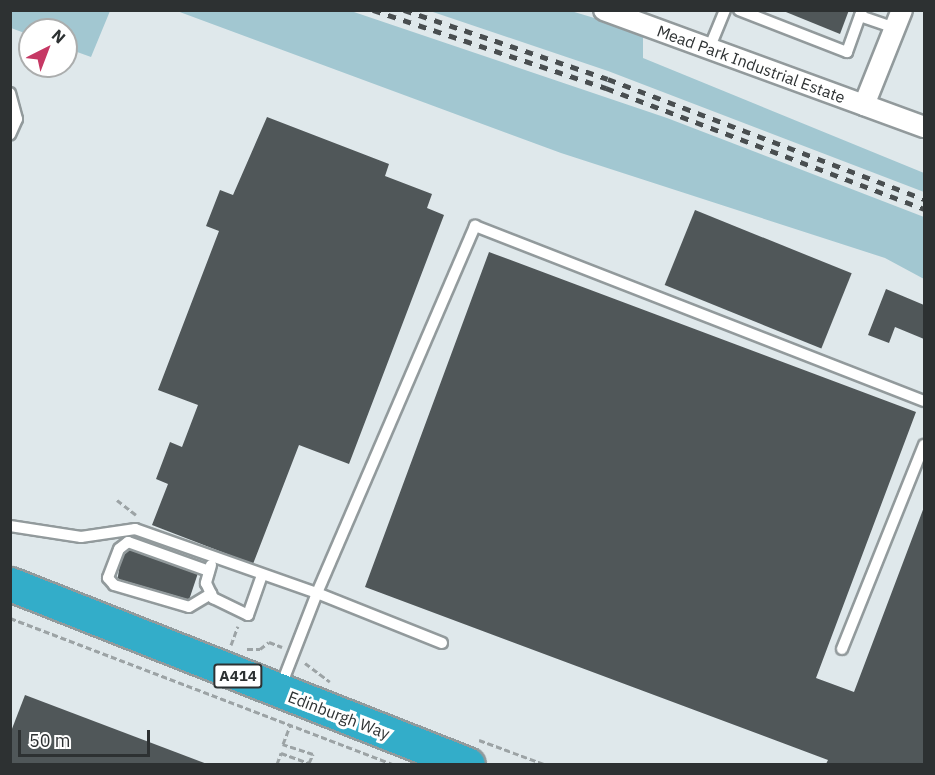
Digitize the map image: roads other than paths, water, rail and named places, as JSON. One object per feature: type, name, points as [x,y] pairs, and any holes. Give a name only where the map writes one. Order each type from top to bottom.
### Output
[{"type":"highway","name":"Edinburgh Way","points":[[10,584],[468,765]]},
{"type":"street","name":"Mead Park Industrial Estate","points":[[603,10],[924,127]]},
{"type":"street","name":"Mead Park Industrial Estate","points":[[864,105],[899,19]]},
{"type":"lane","points":[[709,49],[725,10]]},
{"type":"lane","points":[[739,10],[847,52],[861,13],[899,19]]},
{"type":"lane","points":[[10,93],[17,119],[10,135]]},
{"type":"lane","points":[[279,692],[317,593],[475,226],[924,401]]},
{"type":"lane","points":[[842,649],[924,445]]},
{"type":"lane","points":[[10,526],[81,537],[135,529],[213,559],[317,593],[442,643]]},
{"type":"lane","points":[[209,571],[128,542],[118,549],[108,578],[114,585],[189,607],[211,594]]},
{"type":"lane","points":[[213,559],[206,583],[211,594],[248,615],[262,575]]},
{"type":"railway","points":[[373,10],[606,88],[924,209]]},
{"type":"railway","points":[[404,10],[608,79],[924,199]]}]
